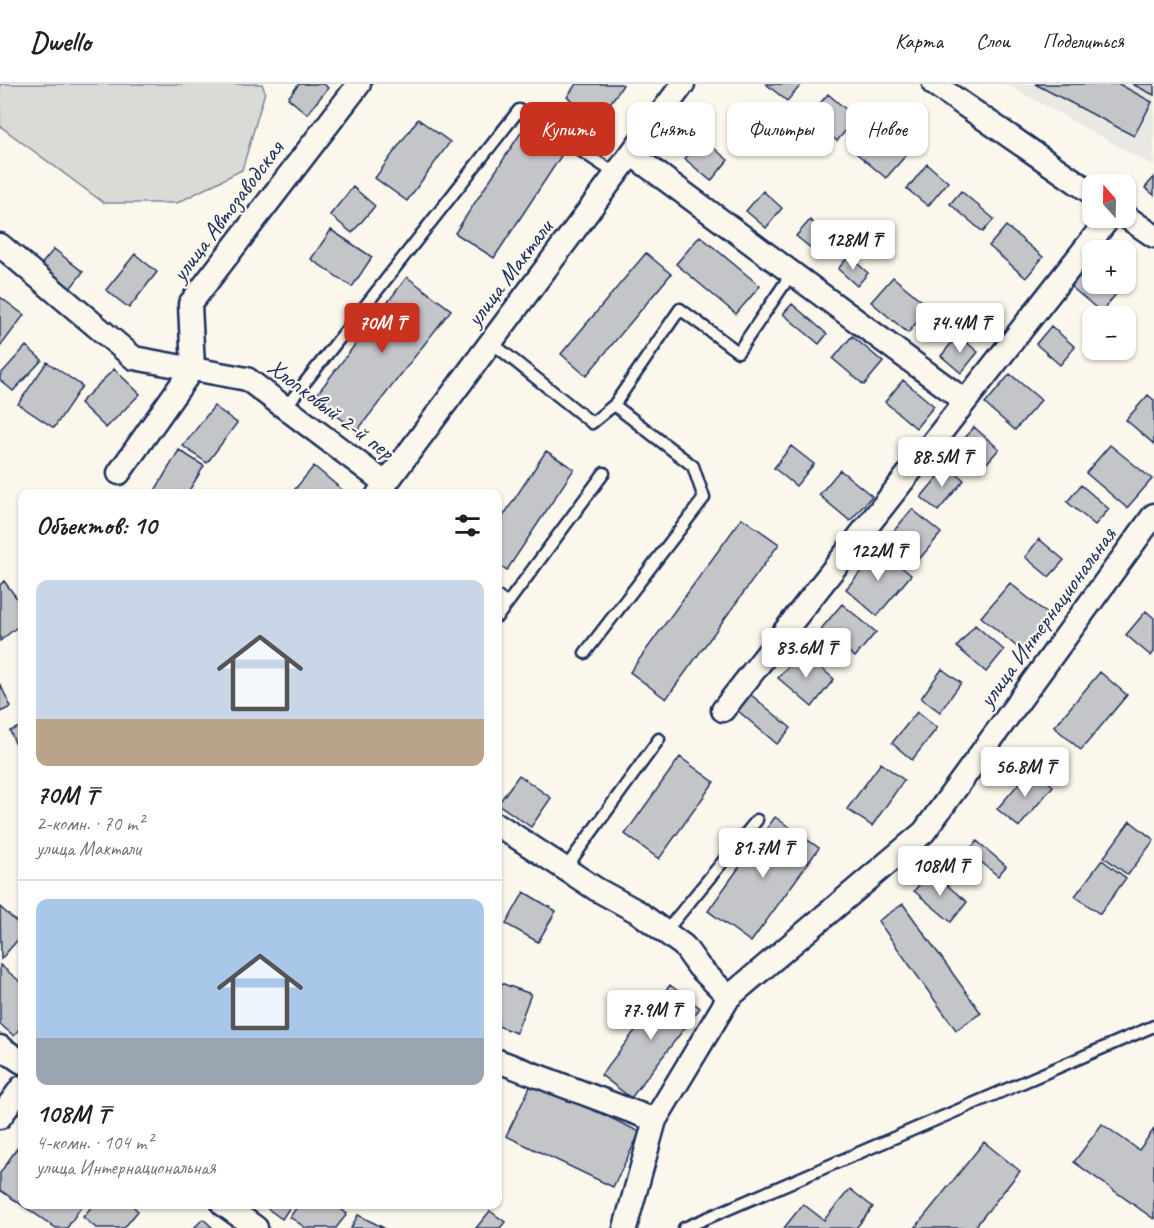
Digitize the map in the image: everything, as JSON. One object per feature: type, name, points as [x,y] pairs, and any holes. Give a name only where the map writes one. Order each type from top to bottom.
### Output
[{"type":"street","name":"улица Автозаводская","points":[[193,368],[190,304],[359,84]]},
{"type":"street","name":"улица Мактали","points":[[670,102],[683,84]]},
{"type":"street","points":[[934,84],[1082,186]]},
{"type":"street","name":"улица Мактали","points":[[381,488],[630,156]]},
{"type":"street","points":[[634,156],[965,401]]},
{"type":"street","points":[[1136,224],[1154,236]]},
{"type":"street","points":[[723,710],[1101,228]]},
{"type":"street","name":"Хлопковый 2-й пер","points":[[0,245],[134,358],[247,379],[381,488]]},
{"type":"street","points":[[119,473],[193,368]]},
{"type":"street","name":"улица Интернациональная","points":[[625,1228],[655,1120],[729,997],[924,832],[1154,514]]},
{"type":"street","points":[[502,828],[596,889],[638,912],[684,946],[699,967],[729,997]]},
{"type":"street","points":[[0,1047],[18,1059]]},
{"type":"street","points":[[502,1063],[655,1120]]},
{"type":"street","points":[[0,1117],[18,1092]]},
{"type":"street","points":[[230,1209],[256,1228]]},
{"type":"lane","points":[[285,408],[519,110],[616,174]]},
{"type":"lane","points":[[490,342],[592,423],[614,405],[680,309],[738,352],[792,273]]},
{"type":"lane","points":[[585,652],[704,498],[693,466],[614,405]]},
{"type":"lane","points":[[502,600],[604,473]]},
{"type":"lane","points":[[565,869],[659,739]]},
{"type":"lane","points":[[665,932],[757,820]]},
{"type":"lane","points":[[684,1228],[1154,1026]]},
{"type":"shaded area","points":[[0,84],[262,84],[265,92],[242,170],[177,203],[104,203],[0,126]]},
{"type":"shaded area","points":[[1006,84],[1154,84],[1154,166]]},
{"type":"building","points":[[299,84],[324,84],[328,88],[307,114],[288,98]]},
{"type":"building","points":[[576,84],[623,85],[611,102],[574,102],[567,97]]},
{"type":"building","points":[[766,84],[802,84],[787,101]]},
{"type":"building","points":[[1035,84],[1119,84],[1152,102],[1134,136]]},
{"type":"building","points":[[1132,84],[1154,84],[1154,95]]},
{"type":"building","points":[[828,94],[846,109],[846,130],[837,141],[834,139],[834,102],[821,102]]},
{"type":"building","points":[[418,119],[450,142],[407,201],[375,178]]},
{"type":"building","points":[[520,134],[520,156],[561,156],[494,258],[455,233]]},
{"type":"building","points":[[715,149],[728,160],[711,181],[685,159],[688,156],[715,156]]},
{"type":"building","points":[[860,156],[905,156],[886,178]]},
{"type":"building","points":[[927,164],[948,182],[928,206],[907,189]]},
{"type":"building","points":[[1154,177],[1154,195],[1145,188]]},
{"type":"building","points":[[353,187],[375,206],[352,233],[330,215]]},
{"type":"building","points":[[763,191],[782,208],[766,228],[746,211]]},
{"type":"building","points":[[961,191],[994,219],[983,232],[950,204]]},
{"type":"building","points":[[810,220],[835,241],[822,257],[796,236]]},
{"type":"building","points":[[1006,226],[1043,257],[1026,278],[989,246]]},
{"type":"building","points":[[331,230],[372,257],[352,287],[311,259]]},
{"type":"building","points":[[700,236],[760,286],[736,314],[676,264]]},
{"type":"building","points":[[54,249],[83,272],[69,290],[40,266]]},
{"type":"building","points":[[646,253],[671,274],[586,376],[561,354]]},
{"type":"building","points":[[135,254],[157,272],[129,308],[106,290]]},
{"type":"building","points":[[849,256],[868,273],[857,286],[838,269]]},
{"type":"building","points":[[1082,269],[1082,294],[1116,294],[1106,306],[1094,306],[1069,285]]},
{"type":"building","points":[[407,277],[451,310],[357,431],[314,398]]},
{"type":"building","points":[[893,277],[929,307],[908,333],[871,302]]},
{"type":"building","points":[[0,297],[24,315],[0,347]]},
{"type":"building","points":[[792,304],[827,334],[819,344],[783,314]]},
{"type":"building","points":[[1051,326],[1075,347],[1060,365],[1036,344]]},
{"type":"building","points":[[958,335],[978,352],[961,373],[941,356]]},
{"type":"building","points":[[852,336],[883,362],[864,385],[833,359]]},
{"type":"building","points":[[26,346],[42,360],[13,391],[0,380],[0,375]]},
{"type":"building","points":[[47,362],[82,386],[54,428],[18,404]]},
{"type":"building","points":[[114,369],[140,394],[106,428],[80,403]]},
{"type":"building","points":[[1010,374],[1041,400],[1015,430],[985,404]]},
{"type":"building","points":[[903,380],[934,406],[916,428],[885,402]]},
{"type":"building","points":[[1148,395],[1154,400],[1154,444],[1126,420]]},
{"type":"building","points":[[214,406],[237,423],[207,463],[183,446]]},
{"type":"building","points":[[974,427],[999,449],[980,471],[955,450]]},
{"type":"building","points":[[1110,445],[1152,479],[1127,508],[1086,473]]},
{"type":"building","points":[[791,446],[814,464],[796,486],[774,468]]},
{"type":"building","points":[[179,450],[204,466],[190,489],[156,489]]},
{"type":"building","points":[[546,451],[574,469],[507,570],[502,567],[502,518]]},
{"type":"building","points":[[314,466],[341,489],[295,489]]},
{"type":"building","points":[[947,466],[964,480],[938,511],[921,497]]},
{"type":"building","points":[[840,470],[872,496],[850,521],[819,495]]},
{"type":"building","points":[[1081,485],[1109,509],[1095,525],[1067,502]]},
{"type":"building","points":[[912,509],[941,533],[917,562],[888,538]]},
{"type":"building","points":[[742,518],[779,544],[666,699],[630,672]]},
{"type":"building","points":[[1039,539],[1064,560],[1049,577],[1025,557]]},
{"type":"building","points":[[880,549],[911,575],[877,616],[846,589]]},
{"type":"building","points":[[4,581],[18,600],[18,626],[0,641],[0,585]]},
{"type":"building","points":[[1010,583],[1051,617],[1022,651],[981,617]]},
{"type":"building","points":[[842,604],[876,632],[855,657],[821,629]]},
{"type":"building","points":[[1146,611],[1154,618],[1154,652],[1151,656],[1126,635]]},
{"type":"building","points":[[975,625],[1004,650],[986,672],[957,647]]},
{"type":"building","points":[[801,651],[834,679],[812,707],[778,678]]},
{"type":"building","points":[[942,669],[961,683],[940,712],[921,698]]},
{"type":"building","points":[[1100,672],[1127,695],[1081,750],[1054,727]]},
{"type":"building","points":[[0,684],[11,707],[0,712]]},
{"type":"building","points":[[750,694],[791,728],[777,744],[737,710]]},
{"type":"building","points":[[917,712],[937,728],[912,760],[892,743]]},
{"type":"building","points":[[18,728],[18,750],[10,731]]},
{"type":"building","points":[[680,757],[714,782],[659,859],[625,834]]},
{"type":"building","points":[[881,763],[904,780],[872,826],[847,809]]},
{"type":"building","points":[[1032,768],[1053,786],[1019,827],[997,809]]},
{"type":"building","points":[[519,775],[551,798],[531,827],[502,807],[502,798]]},
{"type":"building","points":[[775,817],[819,848],[751,942],[708,911]]},
{"type":"building","points":[[1130,821],[1154,840],[1128,875],[1104,857]]},
{"type":"building","points":[[977,841],[1006,866],[998,876],[968,851]]},
{"type":"building","points":[[1102,860],[1126,878],[1100,914],[1075,896]]},
{"type":"building","points":[[930,871],[967,902],[951,922],[914,891]]},
{"type":"building","points":[[524,892],[556,911],[538,942],[506,924]]},
{"type":"building","points":[[903,904],[981,1013],[956,1030],[878,921]]},
{"type":"building","points":[[0,907],[18,923],[18,940],[1,959]]},
{"type":"building","points":[[0,965],[18,980],[18,1030],[14,1036],[0,1024]]},
{"type":"building","points":[[502,983],[531,994],[516,1033],[502,1028]]},
{"type":"building","points":[[670,985],[700,1008],[631,1098],[601,1075]]},
{"type":"building","points":[[533,1081],[640,1132],[613,1187],[506,1136]]},
{"type":"building","points":[[1102,1124],[1139,1150],[1154,1129],[1154,1219],[1074,1162]]},
{"type":"building","points":[[984,1142],[1020,1171],[974,1228],[915,1228]]},
{"type":"building","points":[[18,1147],[18,1202],[0,1190],[0,1173]]},
{"type":"building","points":[[850,1189],[873,1207],[856,1228],[784,1228],[803,1204],[824,1220]]},
{"type":"building","points":[[28,1209],[80,1209],[67,1228],[56,1228]]},
{"type":"building","points":[[90,1209],[136,1209],[138,1211],[124,1228],[96,1228],[83,1217]]},
{"type":"building","points":[[268,1209],[289,1209],[282,1219]]},
{"type":"building","points":[[296,1209],[340,1209],[347,1214],[336,1228],[306,1228],[290,1217]]},
{"type":"building","points":[[490,1211],[505,1222],[500,1228],[476,1228]]},
{"type":"building","points":[[358,1215],[384,1228],[351,1228]]},
{"type":"building","points":[[203,1219],[213,1228],[194,1228]]}]
